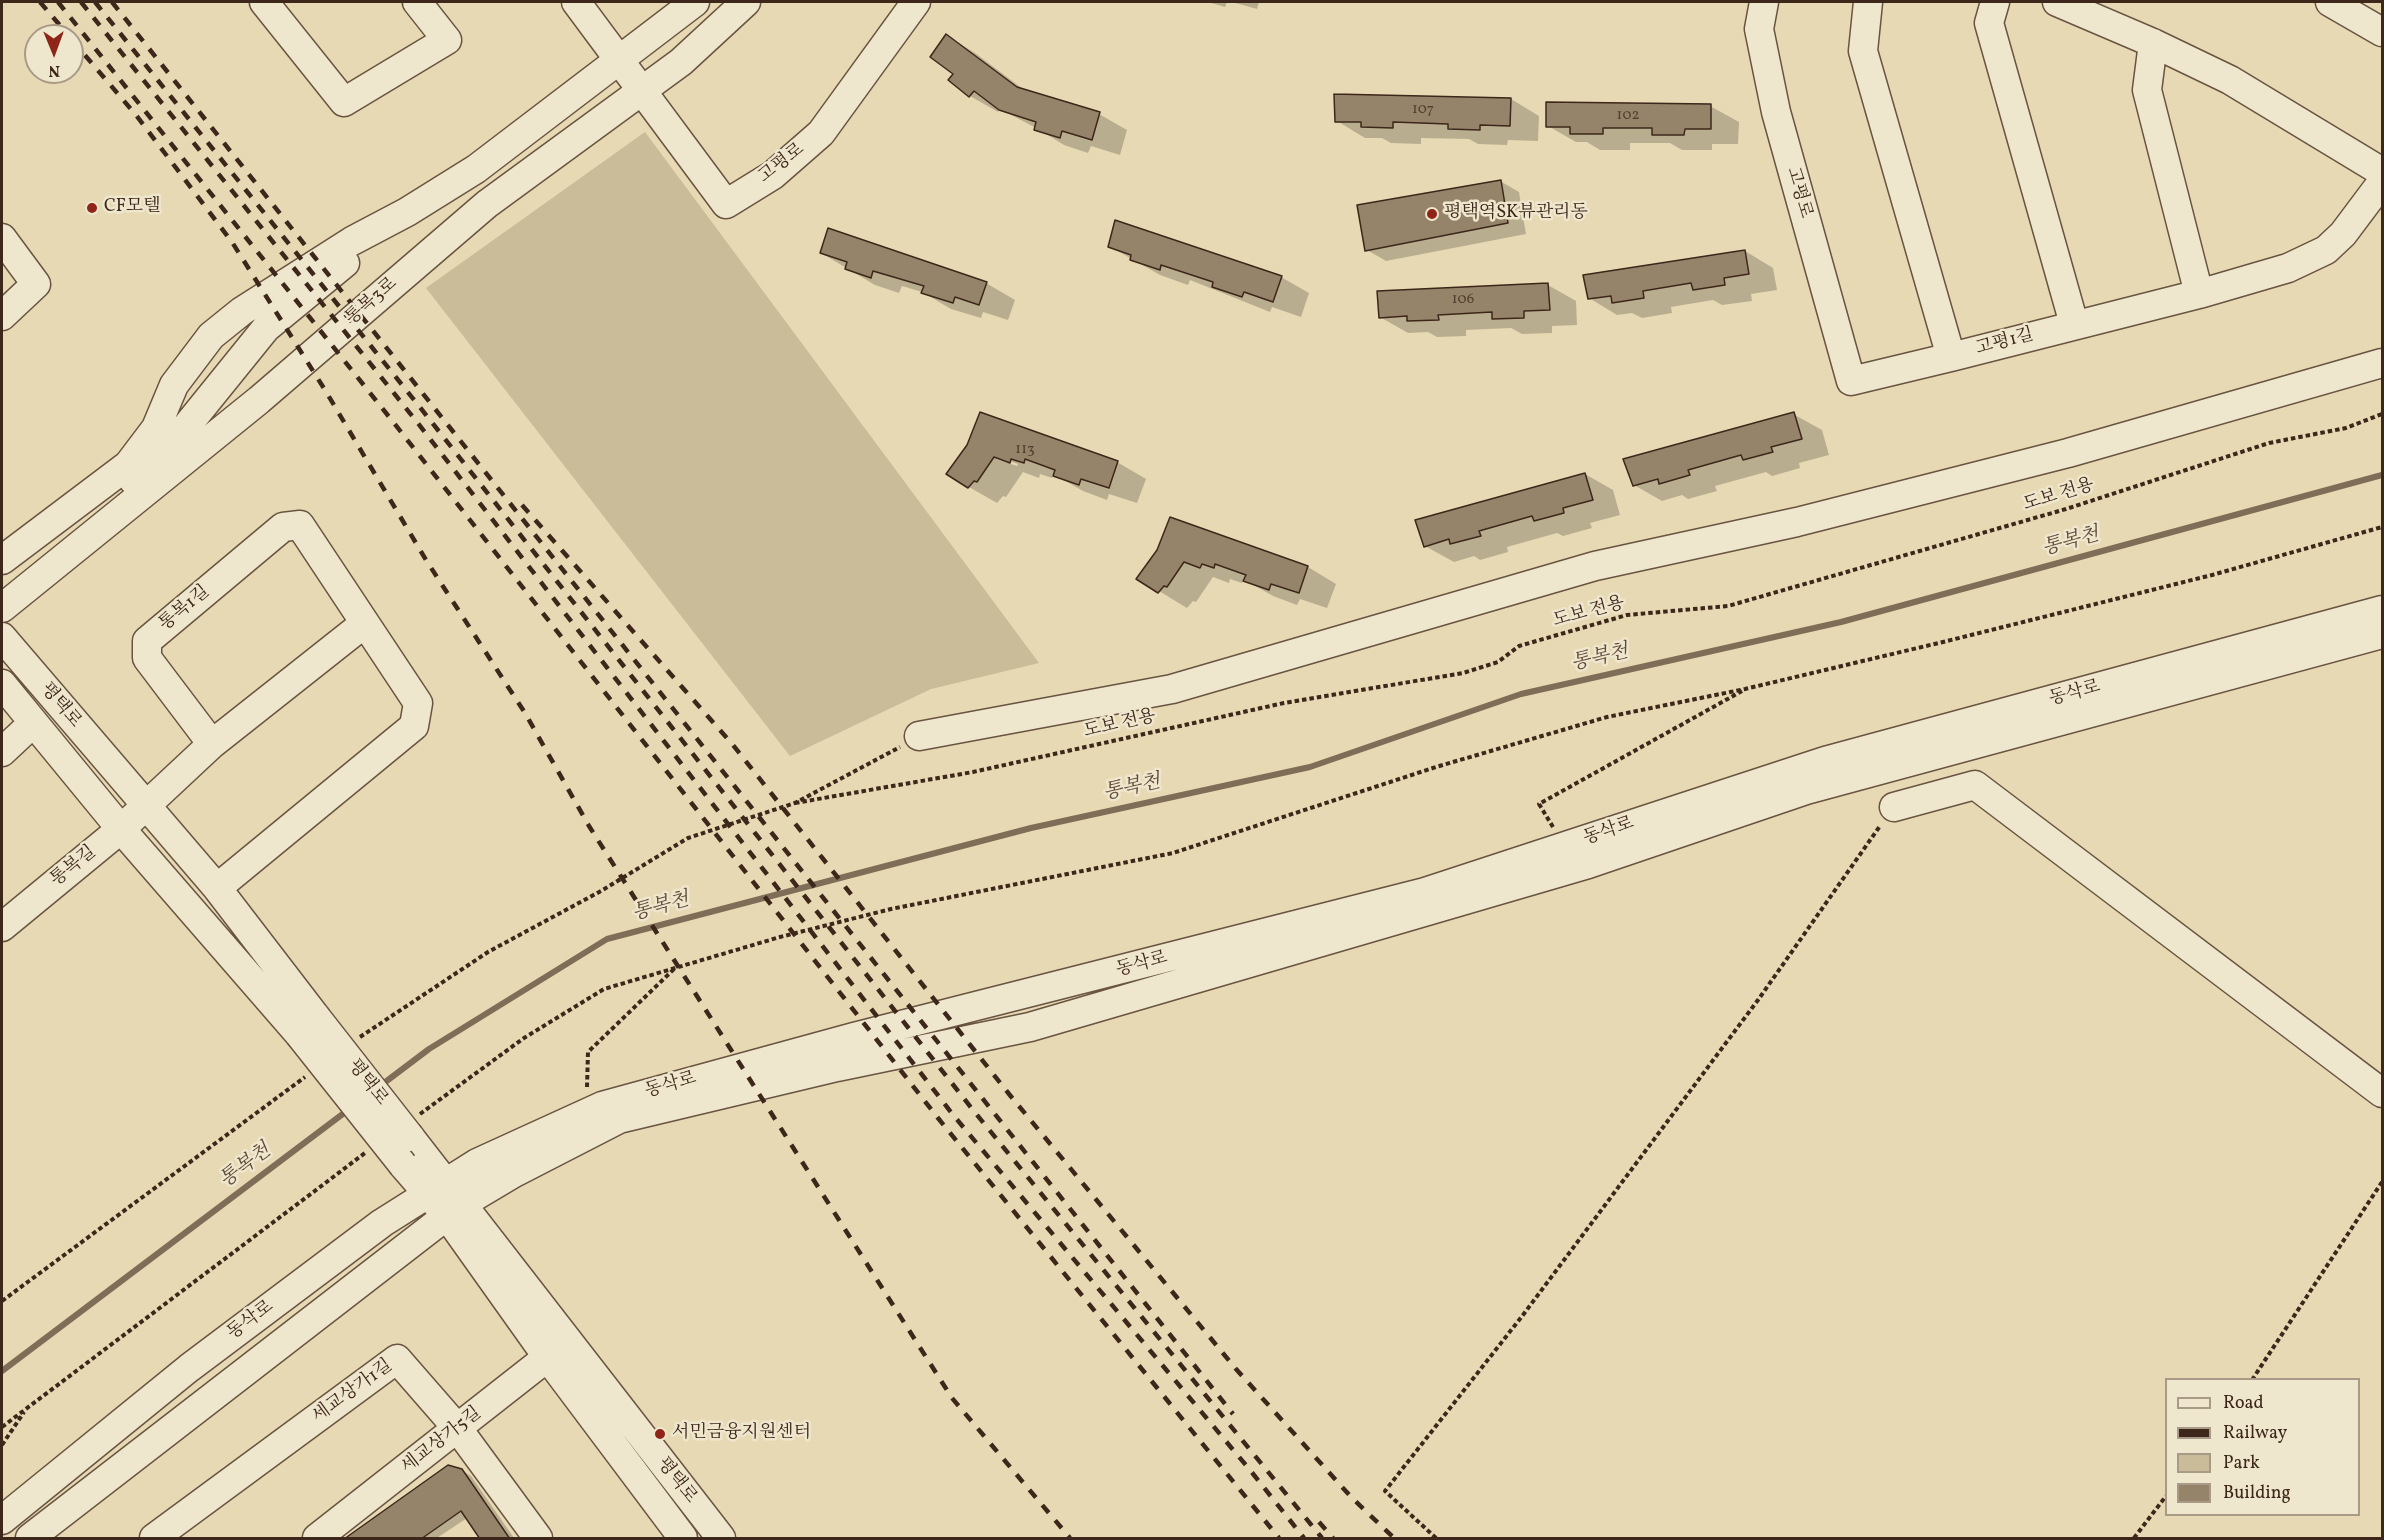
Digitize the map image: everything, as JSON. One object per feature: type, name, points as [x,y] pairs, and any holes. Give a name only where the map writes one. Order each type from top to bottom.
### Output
[{"type":"street","points":[[264,2],[344,102],[447,40],[424,5]]},
{"type":"street","points":[[576,2],[620,58],[640,90]]},
{"type":"street","points":[[2,560],[128,465],[156,428],[174,385],[211,336],[242,311],[352,241],[407,212],[476,169],[695,2]]},
{"type":"street","name":"통복3로","points":[[2,608],[259,400],[487,204],[681,62],[746,2]]},
{"type":"street","name":"고평로","points":[[640,90],[726,204],[773,174],[821,133],[916,2]]},
{"type":"street","name":"고평로","points":[[1764,2],[1759,29],[1776,111],[1851,381],[1951,357]]},
{"type":"street","name":"고평1길","points":[[1868,2],[1863,51],[1951,357],[2199,294],[2288,267],[2326,250],[2343,234],[2382,182]]},
{"type":"street","points":[[1995,2],[1989,23],[2074,324]]},
{"type":"street","points":[[2057,2],[2153,43],[2230,80],[2382,172]]},
{"type":"street","points":[[2330,2],[2382,32]]},
{"type":"street","points":[[2153,43],[2147,90],[2199,294]]},
{"type":"street","points":[[2,578],[120,493],[173,443],[266,328],[407,212]]},
{"type":"street","points":[[2,238],[36,284],[2,316]]},
{"type":"street","points":[[920,736],[1172,689],[1595,566],[1797,522],[2068,453],[2382,363]]},
{"type":"street","name":"통복1길","points":[[212,744],[147,658],[147,641],[283,527],[300,525],[418,703],[414,726],[217,888]]},
{"type":"street","name":"동삭로","points":[[30,1539],[310,1319],[495,1154],[593,1111],[653,1090],[1425,892],[1825,761],[2382,610]]},
{"type":"street","points":[[212,744],[365,623]]},
{"type":"street","name":"동삭로","points":[[2,1520],[189,1368],[382,1223],[514,1173],[619,1119],[837,1068],[1029,1027],[1588,864],[1806,790],[2382,634]]},
{"type":"street","name":"평택로","points":[[2,637],[217,888],[403,1165],[446,1199]]},
{"type":"street","name":"평택로","points":[[2,684],[121,829],[411,1129],[446,1199],[558,1350],[683,1539]]},
{"type":"street","points":[[2,752],[33,723]]},
{"type":"street","name":"통복길","points":[[6,914],[121,829],[144,805],[212,744]]},
{"type":"street","points":[[1893,807],[1974,785],[2382,1093]]},
{"type":"street","name":"평택로","points":[[558,1350],[721,1539]]},
{"type":"street","name":"세교상가5길","points":[[317,1539],[558,1350]]},
{"type":"street","name":"세교상가1길","points":[[154,1539],[397,1359],[458,1429],[534,1537]]},
{"type":"path","name":"도보 전용","points":[[795,803],[973,772],[1284,703],[1463,673],[1498,662],[1519,646],[1627,615],[1728,606],[2066,509],[2269,443],[2346,428],[2382,414]]},
{"type":"path","points":[[411,1129],[524,1038],[604,989],[780,937],[891,909],[1173,852],[1436,767],[1607,717],[1745,689],[2200,578],[2382,527]]},
{"type":"path","points":[[1563,825],[1553,827],[1539,804],[1745,689]]},
{"type":"path","points":[[351,1044],[489,952],[601,891],[688,838],[795,803],[920,736]]},
{"type":"path","points":[[1436,1539],[1385,1491],[1522,1315],[1758,1000],[1893,807]]},
{"type":"path","points":[[593,1111],[587,1098],[588,1052],[674,969]]},
{"type":"path","points":[[2,1301],[312,1072]]},
{"type":"path","points":[[2,1427],[374,1147]]},
{"type":"path","points":[[2253,1378],[2382,1182]]},
{"type":"path","points":[[2,1445],[26,1409]]},
{"type":"path","points":[[2134,1539],[2165,1497]]},
{"type":"green space","points":[[645,132],[1039,663],[931,689],[790,756],[426,288]]},
{"type":"building","points":[[946,34],[1017,87],[1100,112],[1092,140],[1062,131],[1060,138],[1034,130],[1036,122],[999,110],[974,91],[969,97],[948,80],[953,74],[930,57]]},
{"type":"building","points":[[1334,94],[1511,98],[1510,126],[1480,125],[1480,130],[1448,129],[1448,124],[1393,122],[1393,128],[1361,127],[1361,122],[1335,122]]},
{"type":"building","points":[[1546,102],[1711,104],[1711,129],[1685,129],[1684,135],[1652,135],[1652,128],[1603,128],[1603,134],[1570,134],[1570,127],[1546,127]]},
{"type":"building","name":"평택역SK뷰관리동","points":[[1501,180],[1508,223],[1365,251],[1357,205]]},
{"type":"building","points":[[1115,220],[1282,276],[1273,302],[1244,292],[1242,297],[1212,287],[1213,282],[1161,265],[1160,270],[1130,260],[1131,255],[1108,247]]},
{"type":"building","points":[[828,228],[987,282],[979,305],[955,297],[953,303],[921,293],[924,286],[873,271],[871,278],[845,269],[847,262],[820,253]]},
{"type":"building","points":[[1745,250],[1749,274],[1724,278],[1725,285],[1693,290],[1691,283],[1643,291],[1644,298],[1612,303],[1611,296],[1588,299],[1583,275]]},
{"type":"building","points":[[1548,283],[1550,310],[1524,311],[1524,318],[1492,319],[1492,312],[1438,315],[1439,320],[1407,321],[1407,316],[1379,318],[1377,291]]},
{"type":"building","points":[[980,412],[1118,461],[1109,488],[1081,479],[1079,485],[1053,476],[1055,470],[1025,459],[1024,463],[1011,459],[1010,463],[994,457],[977,482],[974,481],[968,488],[946,474],[967,445]]},
{"type":"building","points":[[1794,412],[1802,439],[1771,447],[1773,452],[1743,460],[1741,455],[1688,470],[1690,475],[1659,484],[1658,479],[1633,486],[1623,459]]},
{"type":"building","points":[[1585,473],[1593,500],[1563,508],[1564,513],[1534,521],[1532,516],[1479,531],[1481,536],[1450,544],[1449,539],[1424,547],[1415,520]]},
{"type":"building","points":[[1170,517],[1308,566],[1299,593],[1271,584],[1269,590],[1243,581],[1246,575],[1215,564],[1214,568],[1202,564],[1200,568],[1184,562],[1167,587],[1164,586],[1158,593],[1136,579],[1157,550]]},
{"type":"building","points":[[448,1465],[462,1469],[510,1539],[480,1539],[461,1511],[421,1539],[344,1539]]},
{"type":"waterway","name":"통복천","points":[[380,1086],[429,1049],[607,939],[1031,828],[1310,767],[1521,694],[1841,622],[2382,475]]},
{"type":"waterway","name":"통복천","points":[[2,1371],[348,1110]]},
{"type":"railway","points":[[40,2],[59,24]]},
{"type":"railway","points":[[58,2],[394,423],[938,1118],[1279,1538]]},
{"type":"railway","points":[[81,2],[417,422],[954,1116],[1250,1470],[1304,1538]]},
{"type":"railway","points":[[95,2],[419,406],[973,1110],[1322,1538]]},
{"type":"railway","points":[[112,2],[1233,1414]]},
{"type":"railway","points":[[84,54],[136,115],[232,242],[325,390],[426,560],[525,713],[589,826],[952,1398],[1070,1538]]},
{"type":"railway","points":[[522,505],[733,745],[1009,1094],[1236,1369],[1352,1498],[1394,1538]]},
{"type":"railway","points":[[1319,1522],[1333,1538]]},
{"type":"place","name":"CF모텔","points":[[92,208]]},
{"type":"place","name":"평택역SK뷰관리동","points":[[1432,214]]},
{"type":"place","name":"서민금융지원센터","points":[[660,1434]]}]
